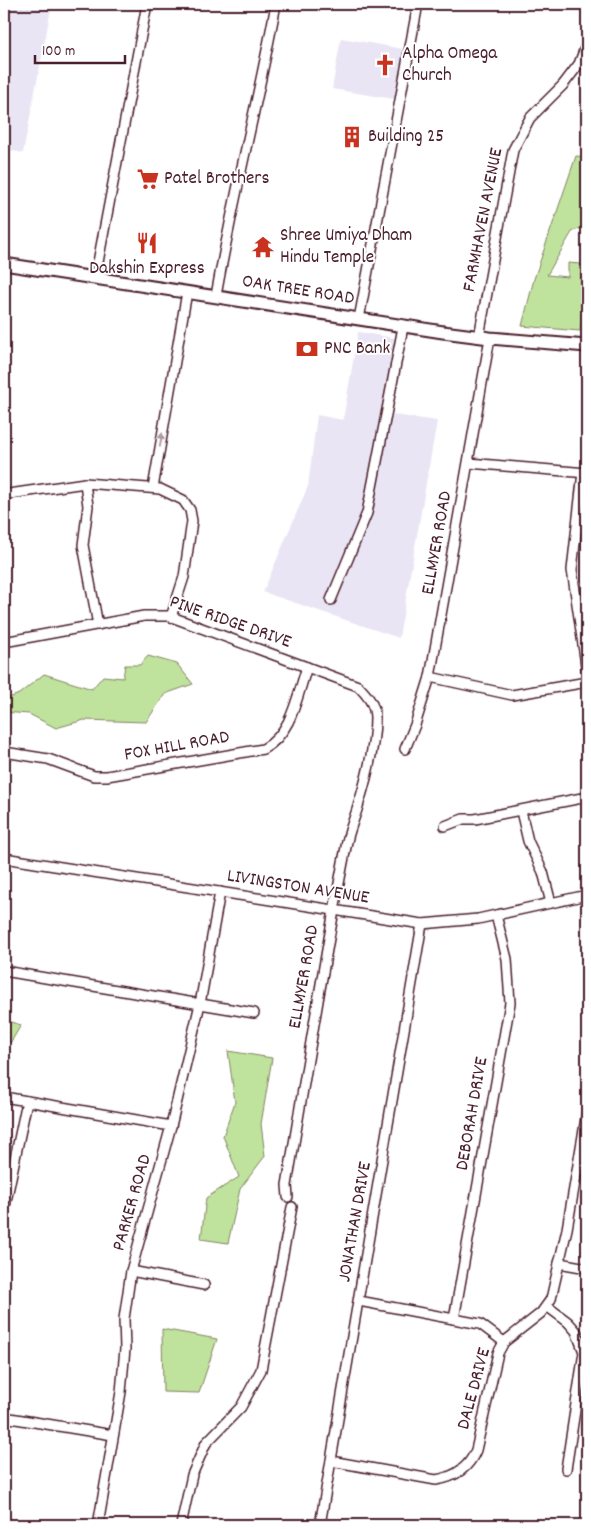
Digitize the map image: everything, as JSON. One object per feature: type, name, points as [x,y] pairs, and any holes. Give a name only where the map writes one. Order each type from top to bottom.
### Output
[{"type":"main road","name":"OAK TREE ROAD","points":[[4,264],[485,338],[587,346]]},
{"type":"street","points":[[95,278],[147,4]]},
{"type":"street","points":[[216,296],[244,152],[264,69],[276,4]]},
{"type":"street","points":[[359,319],[418,4]]},
{"type":"street","name":"FARMHAVEN AVENUE","points":[[485,338],[512,150],[530,118],[583,66],[587,43]]},
{"type":"street","points":[[153,488],[187,292]]},
{"type":"street","points":[[332,600],[367,513],[403,326]]},
{"type":"street","name":"ELLMYER ROAD","points":[[405,749],[430,677],[469,463],[485,338]]},
{"type":"street","points":[[469,463],[585,472],[572,570],[587,672]]},
{"type":"street","points":[[85,482],[88,506],[83,545],[98,625]]},
{"type":"street","points":[[5,493],[85,482],[153,488],[172,493],[183,500],[190,510],[192,521],[184,577],[171,617]]},
{"type":"street","name":"PINE RIDGE DRIVE","points":[[4,642],[144,616],[171,617],[358,686],[367,695],[373,706]]},
{"type":"street","name":"FOX HILL ROAD","points":[[4,752],[48,759],[94,776],[107,776],[263,749],[280,737],[288,724],[307,667]]},
{"type":"street","points":[[430,677],[512,695],[587,682]]},
{"type":"street","name":"ELLMYER ROAD","points":[[288,1197],[287,1186],[333,910],[347,837],[360,802],[368,762],[375,717],[373,706]]},
{"type":"street","points":[[445,826],[463,819],[587,798]]},
{"type":"street","points":[[521,810],[528,841],[541,867],[551,903]]},
{"type":"street","name":"LIVINGSTON AVENUE","points":[[4,858],[422,924],[455,923],[496,916],[587,895]]},
{"type":"street","name":"PARKER ROAD","points":[[98,1525],[121,1392],[125,1349],[124,1319],[131,1270],[171,1126],[200,1004],[220,892]]},
{"type":"street","name":"DEBORAH DRIVE","points":[[454,1319],[510,1003],[507,960],[496,916]]},
{"type":"street","name":"JONATHAN DRIVE","points":[[320,1525],[422,924]]},
{"type":"street","points":[[4,971],[254,1014]]},
{"type":"street","points":[[4,1097],[171,1126]]},
{"type":"street","points":[[4,1210],[28,1101]]},
{"type":"street","points":[[566,1469],[584,1352],[576,1331],[568,1322],[548,1307],[577,1173],[587,1112]]},
{"type":"street","points":[[577,1173],[587,1174]]},
{"type":"street","points":[[181,1525],[192,1475],[206,1443],[241,1407],[261,1370],[292,1207]]},
{"type":"street","points":[[559,1263],[587,1268]]},
{"type":"street","points":[[131,1270],[204,1285]]},
{"type":"street","points":[[358,1301],[484,1326],[504,1342]]},
{"type":"street","name":"DALE DRIVE","points":[[331,1461],[436,1480],[449,1477],[461,1471],[470,1461],[476,1450],[498,1353],[504,1342],[548,1307]]},
{"type":"street","points":[[4,1418],[113,1435]]},
{"type":"shaded area","points":[[4,4],[52,4],[23,153],[4,149]]},
{"type":"shaded area","points":[[341,38],[409,50],[400,100],[332,89]]},
{"type":"shaded area","points":[[358,332],[400,339],[387,414],[437,421],[399,638],[263,592],[308,486],[317,415],[343,420]]},
{"type":"green space","points":[[576,156],[587,157],[587,225],[572,232],[547,275],[568,277],[568,263],[581,264],[581,284],[587,286],[587,300],[583,303],[580,331],[522,326],[534,279]]},
{"type":"green space","points":[[148,656],[177,664],[193,684],[165,694],[146,722],[84,720],[56,728],[29,714],[4,712],[4,700],[19,694],[44,674],[92,689],[103,676],[123,678],[125,665],[140,665]]},
{"type":"green space","points":[[4,1020],[21,1025],[11,1042],[4,1041]]},
{"type":"green space","points":[[228,1051],[272,1058],[261,1124],[265,1156],[240,1189],[228,1243],[201,1239],[206,1198],[239,1177],[223,1136],[235,1102]]},
{"type":"green space","points":[[162,1329],[217,1339],[199,1393],[163,1392]]},
{"type":"place","name":"Alpha Omega Church","points":[[385,65]]},
{"type":"place","name":"Building 25","points":[[352,137]]},
{"type":"place","name":"Patel Brothers","points":[[148,179]]},
{"type":"place","name":"Dakshin Express","points":[[147,243]]},
{"type":"place","name":"Shree Umiya Dham Hindu Temple","points":[[263,247]]},
{"type":"place","name":"PNC Bank","points":[[307,349]]}]
